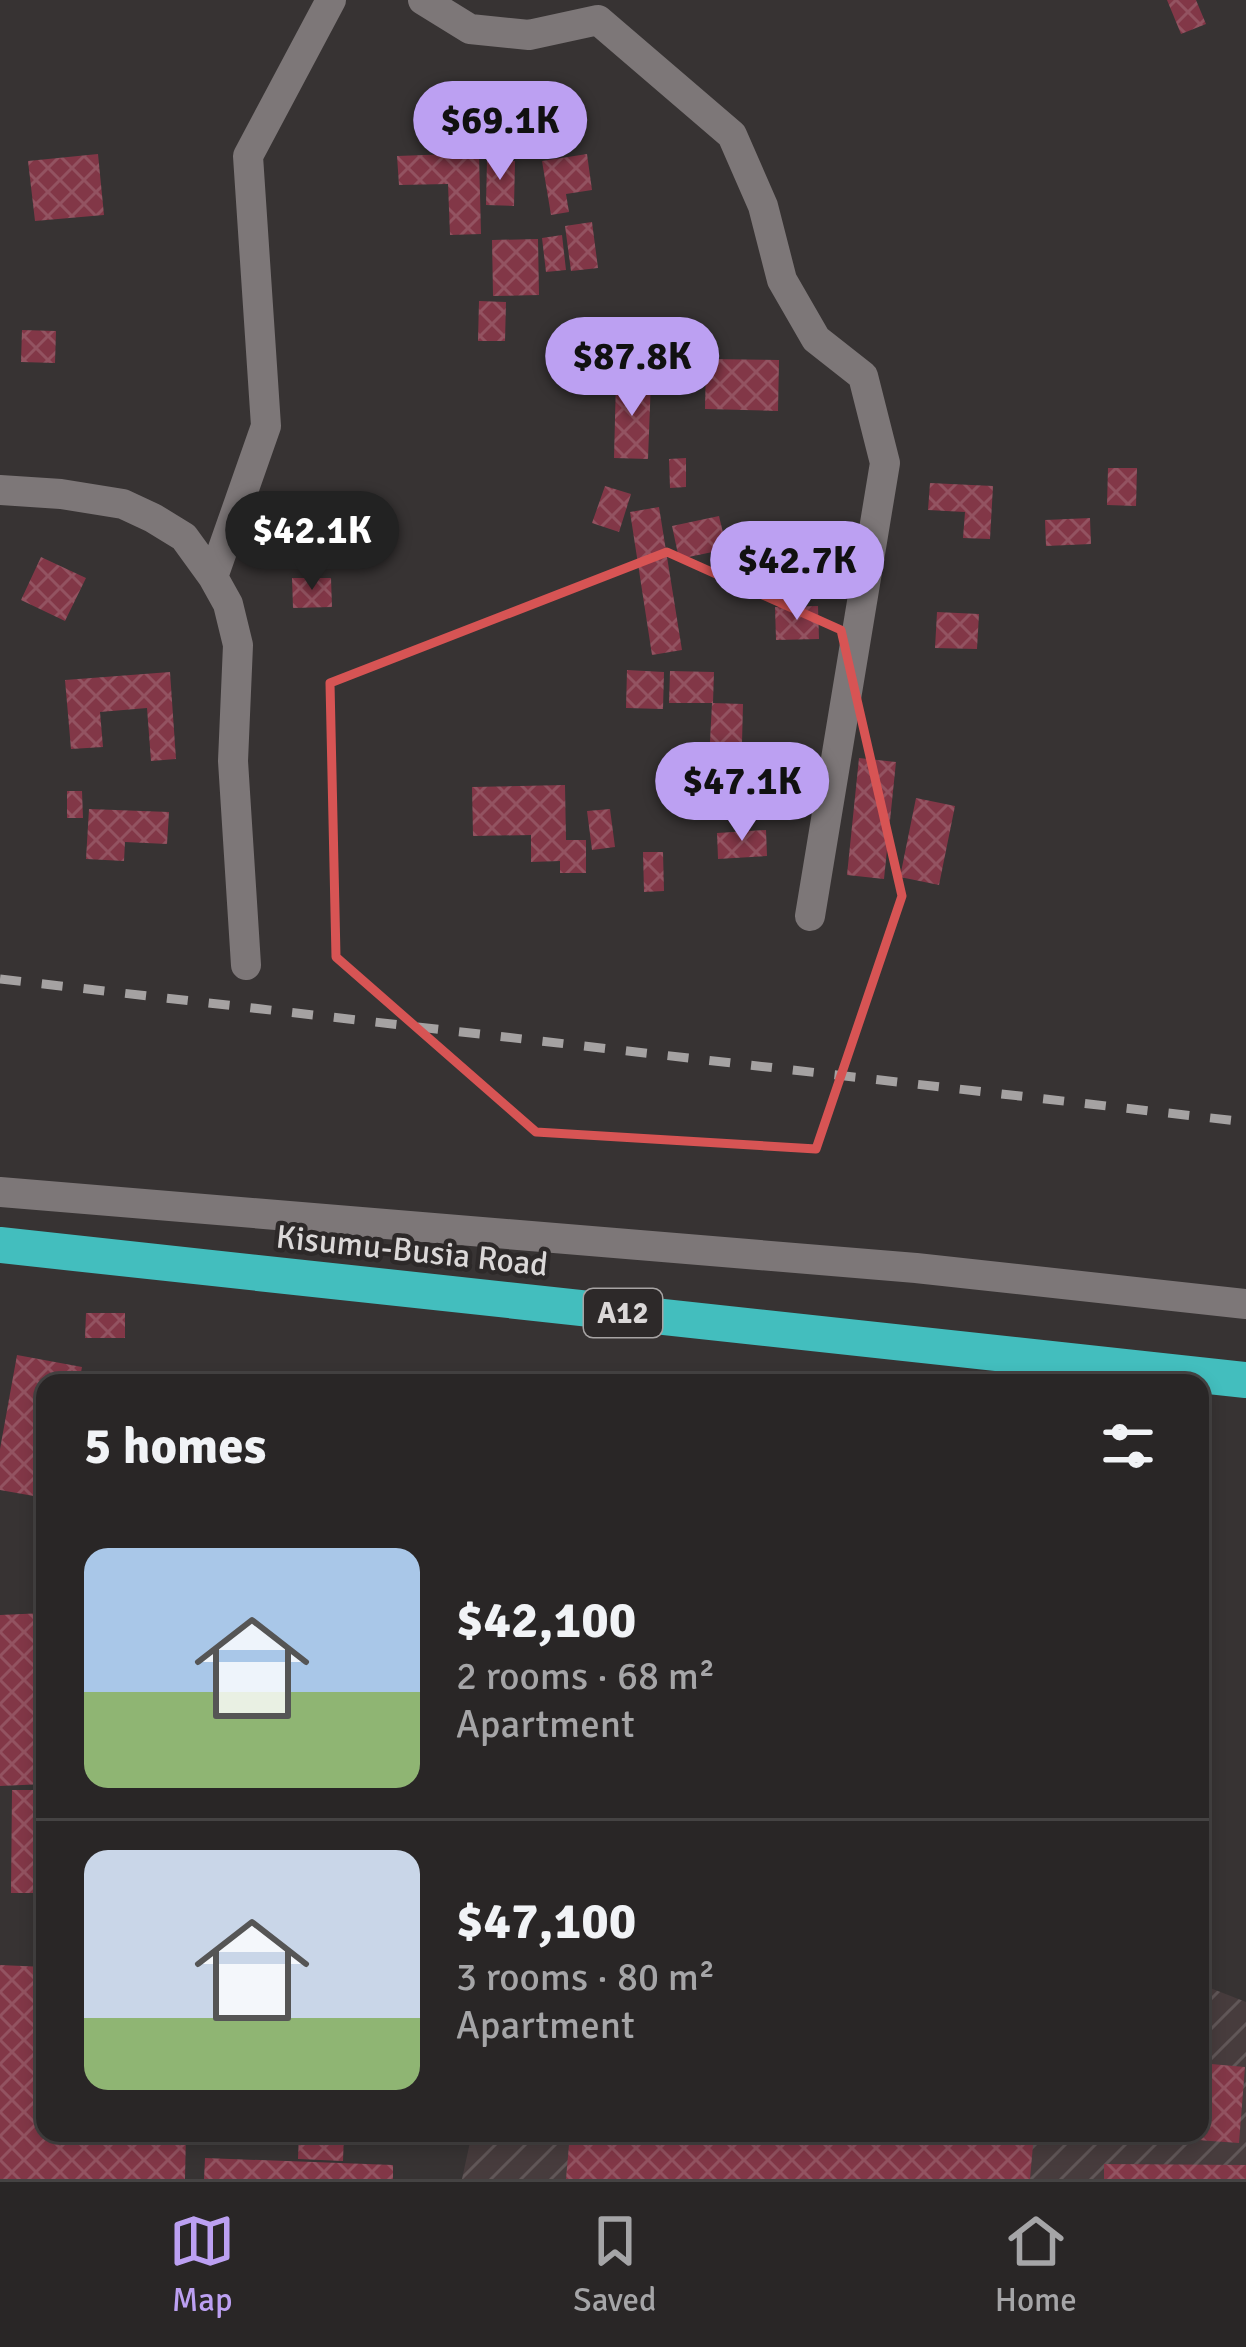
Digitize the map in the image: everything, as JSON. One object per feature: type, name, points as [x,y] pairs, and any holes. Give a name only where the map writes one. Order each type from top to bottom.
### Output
[{"type":"highway","name":"Kisumu-Busia Road","points":[[0,1245],[1191,1374]]},
{"type":"highway","name":"Kisumu-Busia Road","points":[[1209,1376],[1246,1380]]},
{"type":"street","points":[[213,577],[266,426],[248,156],[331,0]]},
{"type":"street","points":[[422,0],[470,29],[529,35],[598,20],[732,135],[763,206],[782,280],[816,340],[862,376],[885,463],[810,916]]},
{"type":"street","points":[[0,490],[123,504],[184,537],[228,604],[238,645],[233,760],[246,965]]},
{"type":"street","points":[[0,1192],[916,1268],[1246,1304]]},
{"type":"highlighted area","points":[[667,552],[841,630],[902,896],[816,1149],[536,1132],[336,957],[330,683]]},
{"type":"shaded area","points":[[1209,1988],[1246,2002],[1246,2179],[462,2179],[470,2142],[1209,2142]]},
{"type":"building","points":[[1167,0],[1196,0],[1206,24],[1181,34]]},
{"type":"building","points":[[479,153],[481,234],[450,235],[448,184],[399,185],[397,156]]},
{"type":"building","points":[[98,154],[104,215],[35,221],[28,161]]},
{"type":"building","points":[[587,154],[592,190],[566,194],[569,212],[551,215],[542,161]]},
{"type":"building","points":[[487,160],[515,161],[514,206],[486,205]]},
{"type":"building","points":[[592,222],[598,268],[571,271],[565,226]]},
{"type":"building","points":[[562,235],[566,270],[546,272],[542,238]]},
{"type":"building","points":[[538,239],[539,295],[493,296],[492,240]]},
{"type":"building","points":[[479,301],[506,302],[505,341],[478,341]]},
{"type":"building","points":[[22,330],[56,331],[55,363],[21,362]]},
{"type":"building","points":[[706,359],[779,360],[778,411],[705,409]]},
{"type":"building","points":[[616,379],[651,380],[648,459],[614,458]]},
{"type":"building","points":[[686,458],[686,487],[670,488],[669,459]]},
{"type":"building","points":[[1108,468],[1137,468],[1136,506],[1107,505]]},
{"type":"building","points":[[930,483],[993,486],[990,539],[963,538],[965,512],[928,510]]},
{"type":"building","points":[[605,486],[631,494],[619,532],[592,523]]},
{"type":"building","points":[[659,507],[682,650],[652,655],[630,512]]},
{"type":"building","points":[[719,516],[727,549],[679,559],[672,526]]},
{"type":"building","points":[[1090,518],[1091,544],[1046,546],[1045,520]]},
{"type":"building","points":[[41,557],[86,578],[65,621],[21,600]]},
{"type":"building","points":[[292,578],[331,578],[332,607],[293,608]]},
{"type":"building","points":[[818,606],[819,639],[776,640],[775,607]]},
{"type":"building","points":[[937,612],[979,614],[977,649],[935,648]]},
{"type":"building","points":[[627,670],[664,672],[663,709],[626,708]]},
{"type":"building","points":[[670,671],[714,672],[713,703],[669,703]]},
{"type":"building","points":[[170,672],[176,759],[151,761],[147,708],[100,712],[103,747],[71,749],[65,680]]},
{"type":"building","points":[[712,703],[743,704],[742,743],[710,742]]},
{"type":"building","points":[[859,758],[896,762],[884,879],[847,875]]},
{"type":"building","points":[[565,785],[566,840],[586,840],[586,873],[560,873],[560,861],[531,862],[531,835],[473,836],[472,787]]},
{"type":"building","points":[[67,791],[82,791],[83,818],[67,818]]},
{"type":"building","points":[[916,798],[955,806],[939,885],[900,877]]},
{"type":"building","points":[[89,809],[169,812],[167,844],[125,842],[124,861],[86,859]]},
{"type":"building","points":[[610,809],[615,847],[592,850],[587,811]]},
{"type":"building","points":[[766,830],[767,856],[718,859],[717,833]]},
{"type":"building","points":[[643,852],[663,852],[664,891],[644,892]]},
{"type":"building","points":[[86,1313],[125,1313],[125,1338],[85,1338]]},
{"type":"building","points":[[17,1355],[82,1367],[81,1374],[36,1374],[36,1496],[0,1490],[0,1449]]},
{"type":"building","points":[[36,1613],[36,1784],[0,1786],[0,1615]]},
{"type":"building","points":[[12,1790],[36,1790],[36,1893],[11,1893]]},
{"type":"building","points":[[0,1965],[36,1967],[36,2142],[186,2142],[185,2179],[0,2179]]},
{"type":"building","points":[[1209,2064],[1245,2067],[1239,2143],[1209,2141]]},
{"type":"building","points":[[299,2142],[344,2142],[343,2161],[298,2159]]},
{"type":"building","points":[[569,2142],[1033,2145],[1030,2179],[566,2179]]},
{"type":"building","points":[[205,2158],[393,2165],[393,2179],[204,2179]]},
{"type":"building","points":[[1104,2164],[1246,2165],[1246,2179],[1104,2179]]},
{"type":"railway","points":[[0,979],[1246,1122]]}]
